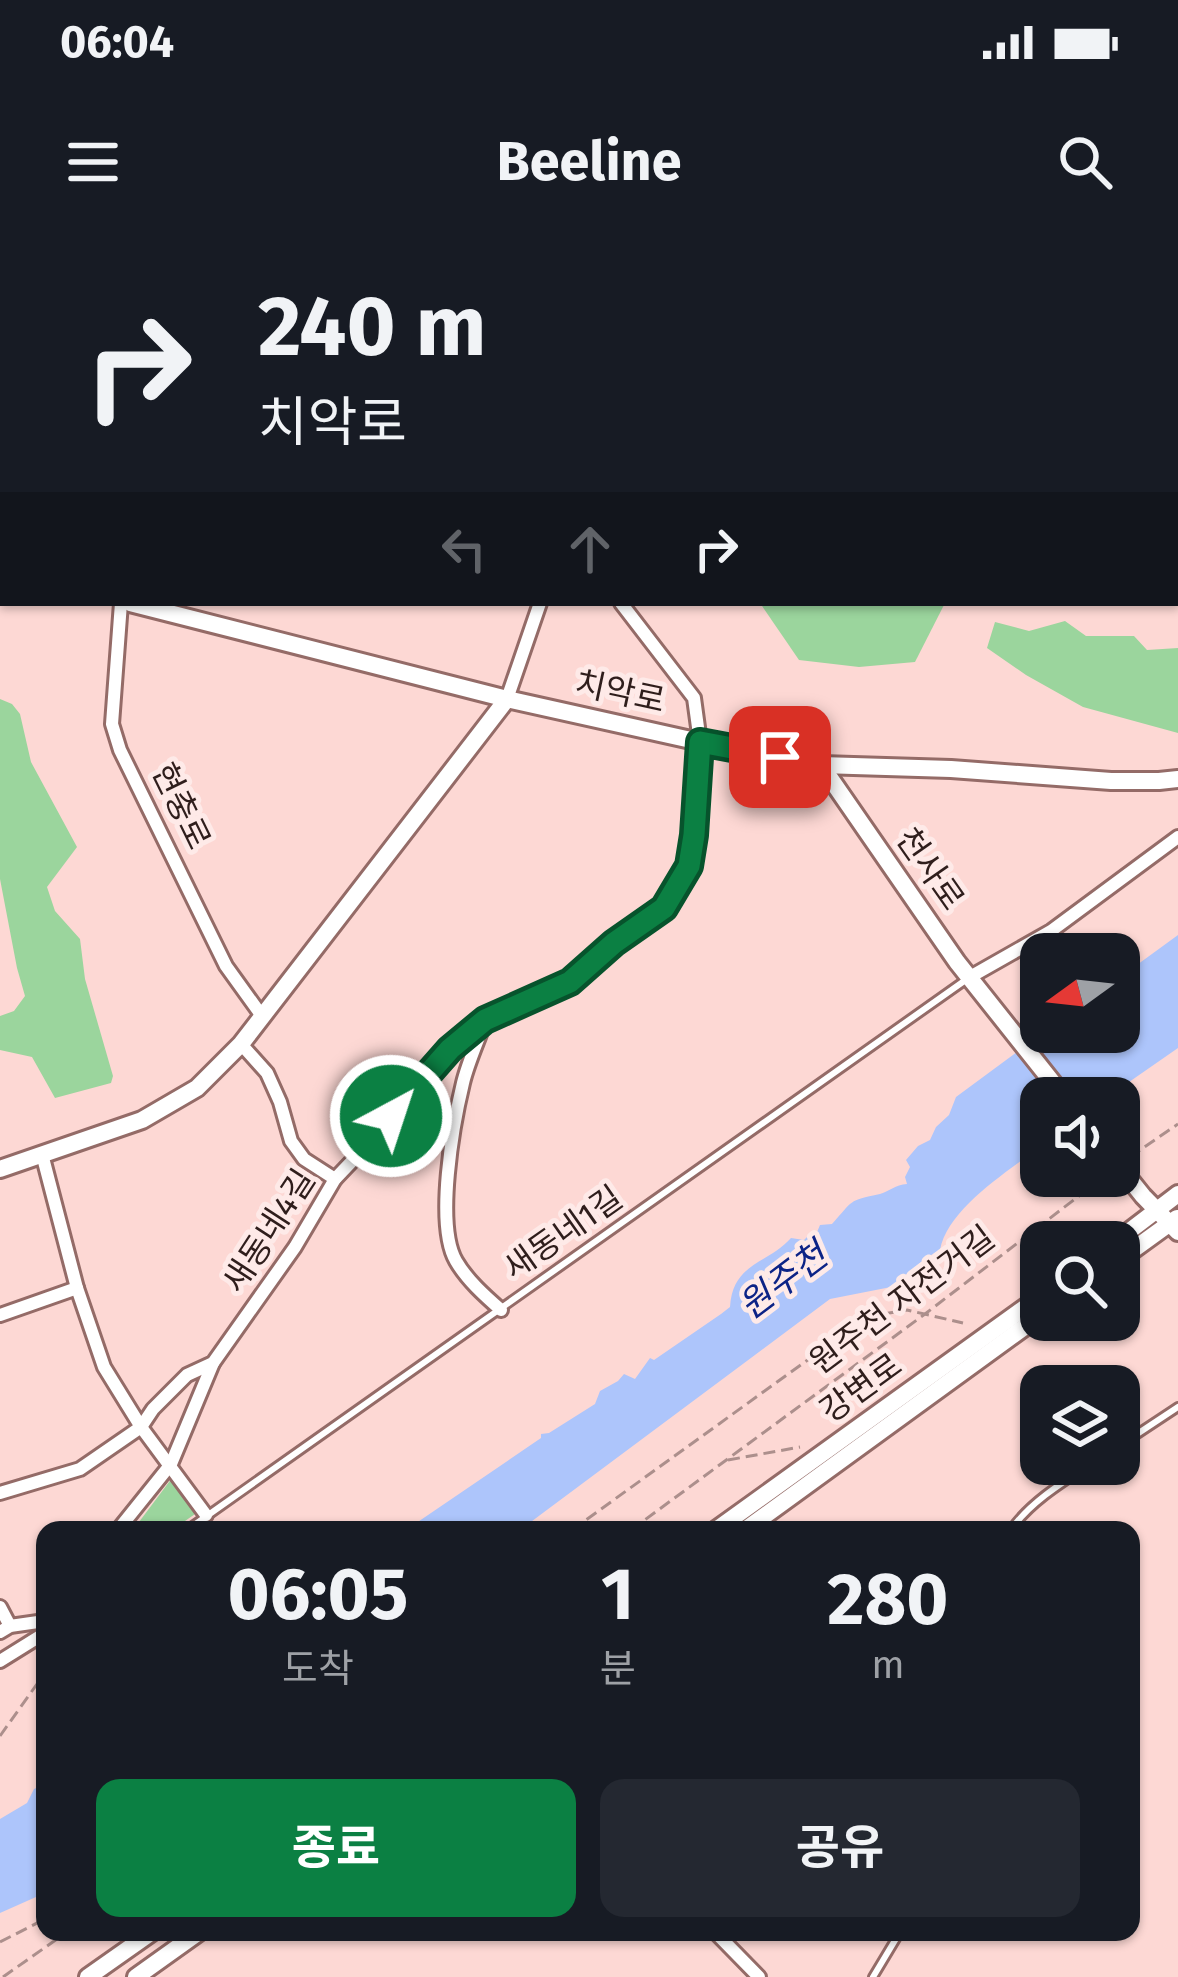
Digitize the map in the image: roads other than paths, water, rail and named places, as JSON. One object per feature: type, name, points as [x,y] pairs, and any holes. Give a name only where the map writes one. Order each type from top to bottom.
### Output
[{"type":"street","name":"현충로","points":[[126,606],[112,724],[120,750],[226,966],[262,1016]]},
{"type":"street","name":"치악로","points":[[138,606],[507,699],[821,765],[1111,781],[1178,778]]},
{"type":"street","points":[[0,1169],[142,1120],[197,1088],[242,1043],[507,699],[539,606]]},
{"type":"street","name":"새동네4길","points":[[0,1493],[80,1469],[141,1427],[187,1375],[213,1363],[295,1247],[334,1179],[450,1049],[485,1020],[570,982],[664,908],[689,866],[700,742],[694,698],[623,606]]},
{"type":"street","name":"천사로","points":[[821,765],[970,977],[1048,1077]]},
{"type":"street","points":[[970,977],[1051,931],[1178,837]]},
{"type":"street","points":[[485,1020],[464,1079],[453,1132],[448,1231],[454,1258],[502,1310]]},
{"type":"street","points":[[242,1043],[267,1072],[291,1142],[304,1159],[334,1179]]},
{"type":"street","points":[[42,1154],[77,1288],[104,1367],[206,1515]]},
{"type":"street","points":[[1140,1192],[1171,1221]]},
{"type":"street","points":[[1140,1244],[1171,1221],[1178,1194]]},
{"type":"street","points":[[1140,1233],[1171,1221]]},
{"type":"street","points":[[0,1315],[77,1288]]},
{"type":"street","name":"강변로","points":[[728,1521],[1020,1311]]},
{"type":"street","name":"강변로","points":[[757,1521],[1020,1330]]},
{"type":"street","points":[[125,1521],[171,1464],[213,1363]]},
{"type":"street","points":[[0,1607],[5,1629],[36,1623]]},
{"type":"street","points":[[0,1661],[36,1639]]},
{"type":"street","points":[[88,1977],[139,1941]]},
{"type":"street","points":[[136,1977],[187,1941]]},
{"type":"street","points":[[724,1941],[759,1977]]},
{"type":"lane","name":"새동네1길","points":[[198,1521],[970,977]]},
{"type":"lane","points":[[1140,1432],[1178,1407]]},
{"type":"lane","points":[[1017,1521],[1060,1485]]},
{"type":"lane","points":[[873,1977],[895,1941]]},
{"type":"water","name":"원주천","points":[[1178,935],[1178,1048],[1136,1077],[1020,1077],[1020,1162],[967,1205],[945,1234],[940,1250],[891,1287],[830,1299],[532,1521],[419,1521],[541,1434],[595,1404],[600,1391],[624,1374],[635,1379],[650,1358],[654,1360],[721,1314],[730,1307],[732,1292],[744,1273],[791,1238],[815,1237],[820,1225],[832,1224],[852,1203],[907,1184],[910,1167],[906,1160],[930,1140],[956,1097],[1020,1050],[1140,1053],[1140,963]]},
{"type":"water","points":[[34,1789],[36,1897],[0,1913],[0,1819],[27,1803]]}]
